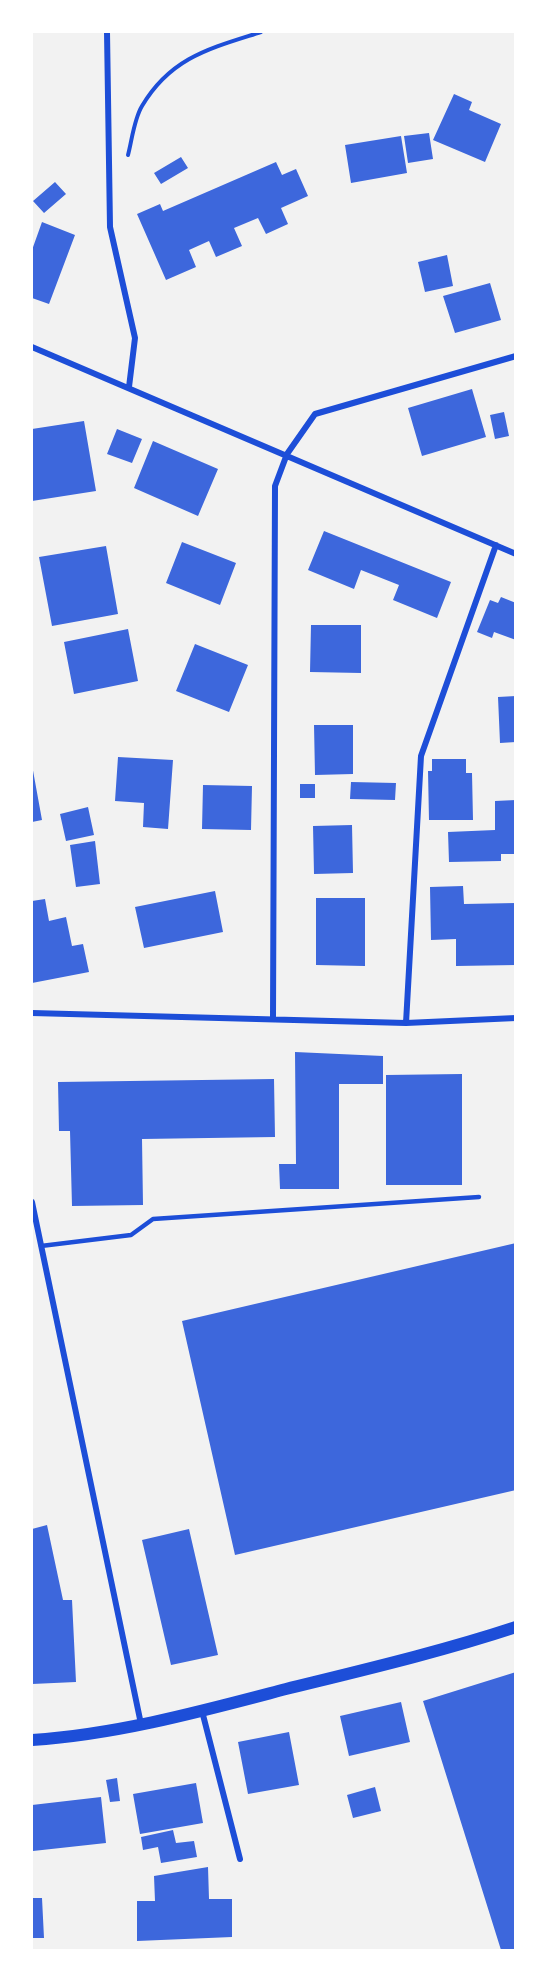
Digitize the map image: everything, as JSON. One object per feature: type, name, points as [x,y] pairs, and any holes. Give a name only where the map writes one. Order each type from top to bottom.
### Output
[{"type":"main road","points":[[32,1740],[112,1731],[202,1711],[458,1646],[516,1627]]},
{"type":"street","points":[[107,32],[110,227],[135,338],[129,387]]},
{"type":"street","points":[[32,347],[287,454],[516,554]]},
{"type":"street","points":[[273,1018],[275,486],[287,454],[315,414],[516,356]]},
{"type":"street","points":[[406,1023],[421,756],[496,545]]},
{"type":"street","points":[[32,1013],[406,1023],[516,1018]]},
{"type":"street","points":[[32,1202],[141,1725]]},
{"type":"street","points":[[202,1711],[240,1859]]},
{"type":"lane","points":[[41,1246],[131,1235],[153,1219],[478,1197]]},
{"type":"path","points":[[127,162],[141,107],[168,72],[198,52],[261,32]]},
{"type":"building","points":[[454,94],[472,102],[469,110],[501,124],[485,162],[433,140]]},
{"type":"building","points":[[429,133],[433,159],[408,163],[404,136]]},
{"type":"building","points":[[401,136],[407,173],[351,183],[345,145]]},
{"type":"building","points":[[181,157],[188,168],[161,184],[154,173]]},
{"type":"building","points":[[276,162],[282,175],[296,169],[308,196],[281,208],[288,224],[266,234],[258,218],[234,228],[242,246],[216,257],[209,241],[189,250],[196,267],[166,280],[137,214],[160,204],[163,211]]},
{"type":"building","points":[[55,182],[66,194],[44,213],[33,201]]},
{"type":"building","points":[[42,222],[75,235],[49,304],[32,298],[32,250]]},
{"type":"building","points":[[447,255],[453,286],[425,292],[418,262]]},
{"type":"building","points":[[490,283],[501,320],[455,333],[443,296]]},
{"type":"building","points":[[472,389],[486,437],[422,456],[408,408]]},
{"type":"building","points":[[504,412],[509,436],[495,439],[490,415]]},
{"type":"building","points":[[84,421],[96,491],[32,501],[32,429]]},
{"type":"building","points":[[117,429],[142,439],[132,463],[107,454]]},
{"type":"building","points":[[153,441],[218,469],[198,516],[134,488]]},
{"type":"building","points":[[324,531],[451,582],[437,618],[393,600],[399,585],[361,570],[354,589],[308,570]]},
{"type":"building","points":[[182,542],[236,563],[220,605],[166,583]]},
{"type":"building","points":[[106,546],[118,614],[52,626],[39,557]]},
{"type":"building","points":[[501,597],[516,603],[516,640],[494,632],[492,638],[477,632],[490,600],[498,603]]},
{"type":"building","points":[[311,625],[361,625],[361,673],[310,672]]},
{"type":"building","points":[[128,629],[138,681],[74,694],[64,642]]},
{"type":"building","points":[[195,644],[248,665],[229,712],[176,691]]},
{"type":"building","points":[[516,696],[516,742],[500,743],[498,697]]},
{"type":"building","points":[[314,725],[353,725],[353,774],[315,775]]},
{"type":"building","points":[[118,757],[173,760],[168,829],[143,827],[144,803],[115,801]]},
{"type":"building","points":[[432,759],[466,759],[466,773],[472,773],[473,820],[429,820],[428,771],[432,771]]},
{"type":"building","points":[[32,765],[42,820],[32,822]]},
{"type":"building","points":[[351,782],[396,783],[395,800],[350,799]]},
{"type":"building","points":[[300,784],[315,784],[315,798],[300,798]]},
{"type":"building","points":[[203,785],[252,786],[251,830],[202,829]]},
{"type":"building","points":[[516,800],[516,854],[501,854],[501,861],[449,862],[448,832],[495,830],[495,801]]},
{"type":"building","points":[[88,807],[94,835],[66,841],[60,814]]},
{"type":"building","points":[[352,825],[353,873],[314,874],[313,826]]},
{"type":"building","points":[[95,841],[100,884],[76,887],[70,845]]},
{"type":"building","points":[[463,886],[464,904],[516,903],[516,965],[456,966],[456,939],[431,940],[430,887]]},
{"type":"building","points":[[215,891],[223,932],[144,948],[135,907]]},
{"type":"building","points":[[316,898],[365,898],[365,966],[316,965]]},
{"type":"building","points":[[45,899],[49,921],[66,917],[72,946],[83,944],[89,972],[32,983],[32,901]]},
{"type":"building","points":[[295,1052],[383,1056],[383,1084],[339,1084],[339,1189],[280,1189],[279,1164],[296,1164]]},
{"type":"building","points":[[462,1074],[462,1185],[386,1185],[386,1075]]},
{"type":"building","points":[[274,1079],[275,1137],[142,1139],[143,1205],[72,1206],[70,1131],[59,1131],[58,1082]]},
{"type":"building","points":[[516,1243],[516,1490],[235,1555],[182,1321]]},
{"type":"building","points":[[47,1525],[63,1600],[72,1600],[76,1682],[32,1684],[32,1529]]},
{"type":"building","points":[[189,1529],[218,1655],[171,1665],[142,1540]]},
{"type":"building","points":[[516,1672],[516,1950],[501,1950],[423,1701]]},
{"type":"building","points":[[401,1702],[410,1742],[349,1756],[340,1716]]},
{"type":"building","points":[[289,1732],[299,1785],[248,1794],[238,1742]]},
{"type":"building","points":[[117,1778],[120,1801],[110,1802],[106,1780]]},
{"type":"building","points":[[196,1783],[203,1823],[140,1834],[133,1794]]},
{"type":"building","points":[[375,1787],[381,1811],[353,1818],[347,1795]]},
{"type":"building","points":[[101,1797],[106,1843],[33,1851],[32,1805]]},
{"type":"building","points":[[173,1830],[176,1843],[194,1841],[197,1857],[161,1863],[158,1847],[143,1850],[141,1837]]},
{"type":"building","points":[[208,1867],[209,1899],[232,1899],[232,1937],[137,1941],[137,1901],[155,1901],[154,1876]]},
{"type":"building","points":[[32,1898],[42,1898],[44,1938],[32,1938]]}]
